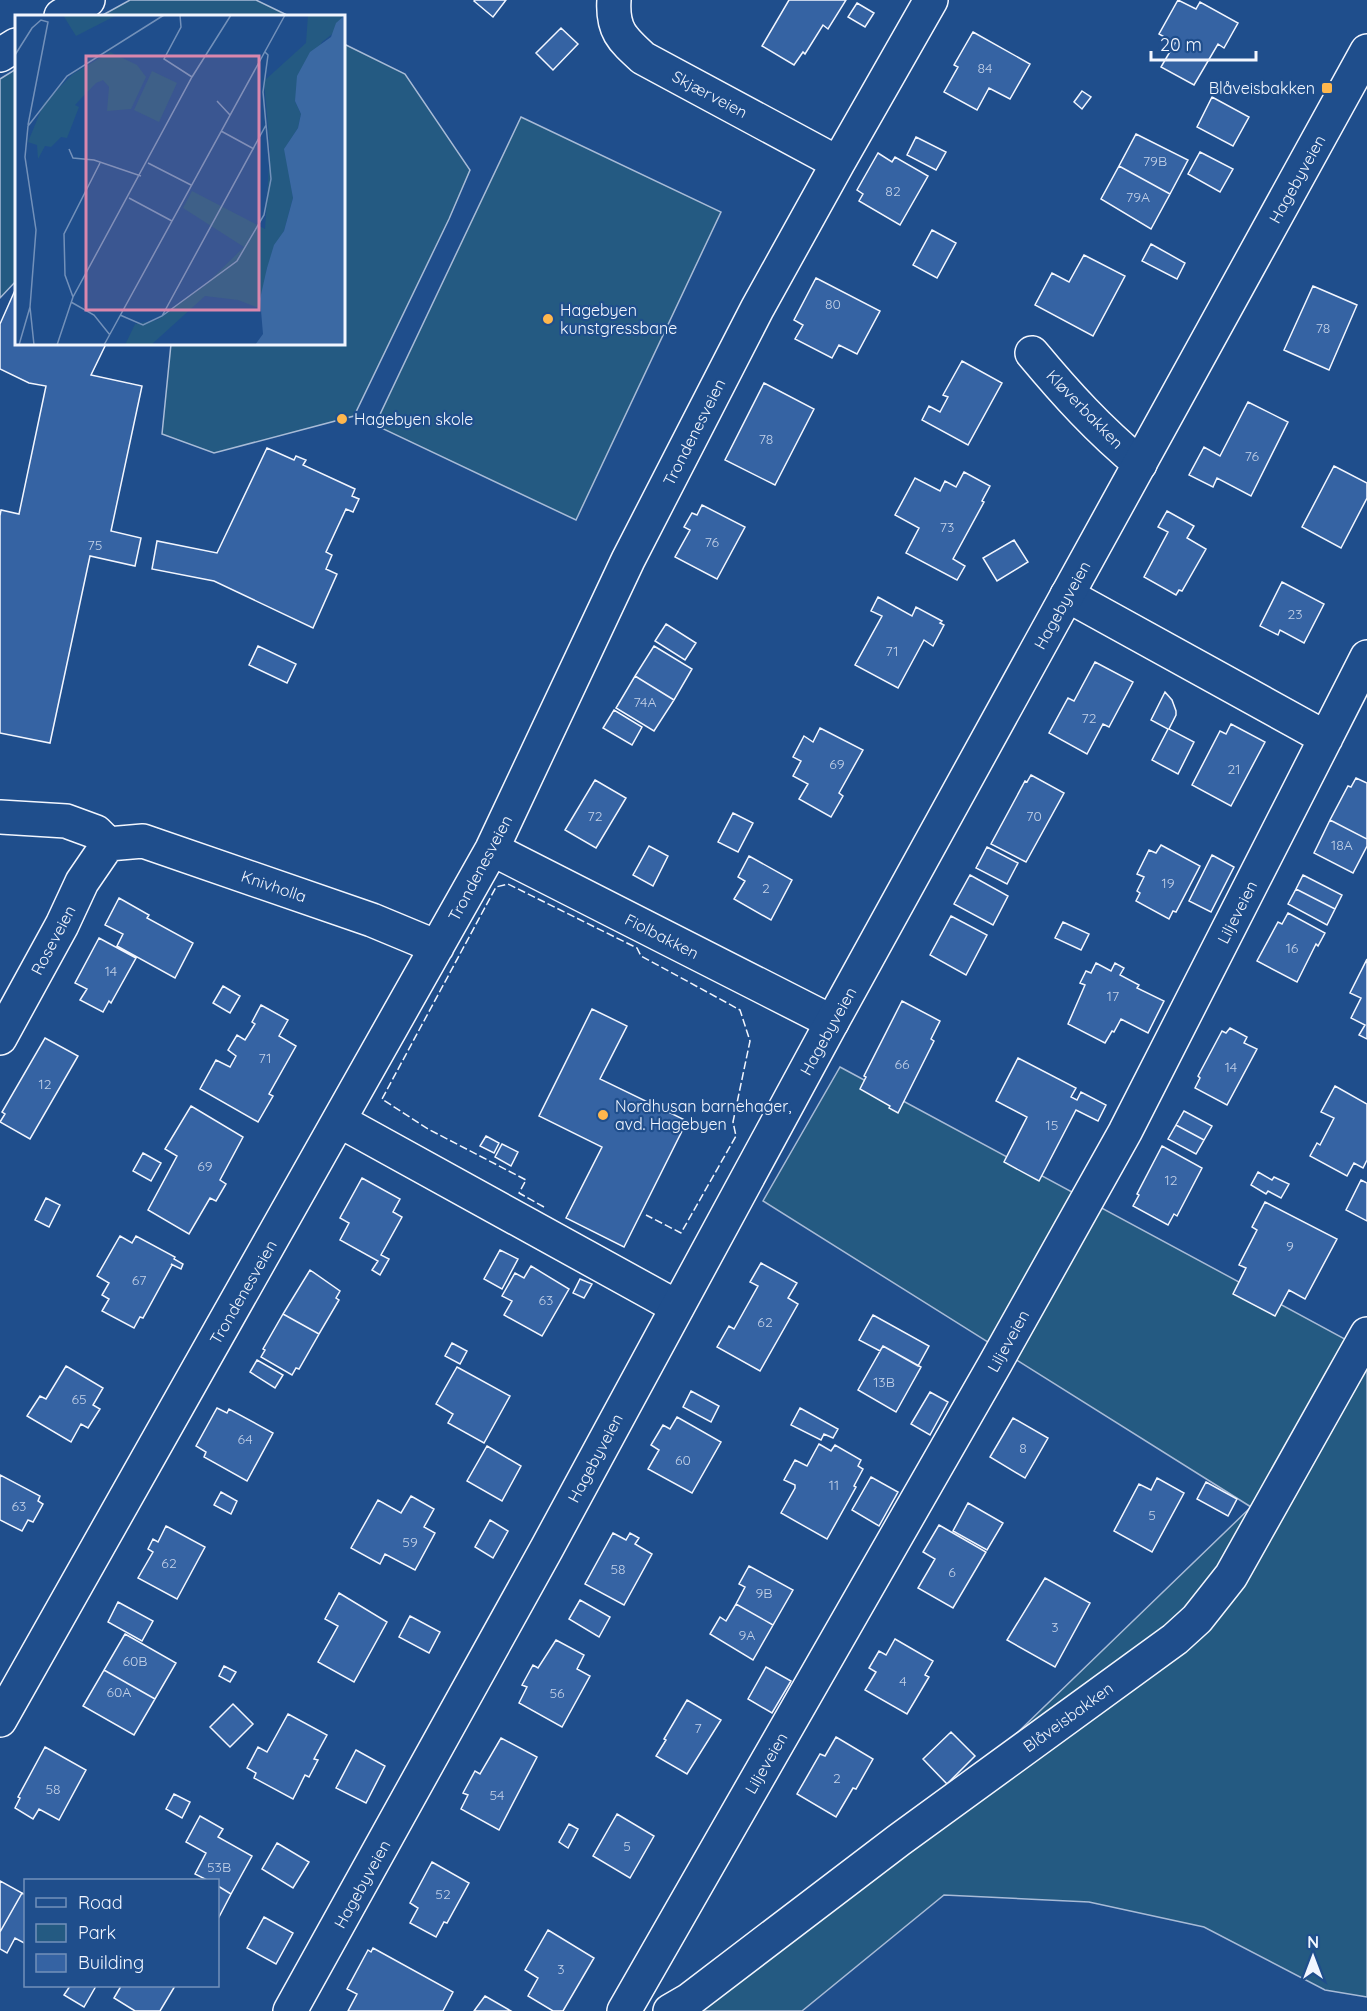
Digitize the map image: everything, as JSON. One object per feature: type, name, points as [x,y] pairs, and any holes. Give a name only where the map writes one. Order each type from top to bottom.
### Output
[{"type":"street","points":[[63,15],[88,0]]},
{"type":"street","name":"Skjærveien","points":[[614,0],[614,21],[622,40],[643,58],[838,163]]},
{"type":"street","name":"Trondenesveien","points":[[0,1720],[492,849],[628,560],[757,309],[931,0]]},
{"type":"street","points":[[0,55],[15,46]]},
{"type":"street","name":"Hagebyveien","points":[[290,2011],[535,1569],[832,1022],[1367,51]]},
{"type":"street","name":"Kløverbakken","points":[[1032,353],[1075,404],[1112,441],[1140,464]]},
{"type":"street","points":[[1067,596],[1326,738]]},
{"type":"street","name":"Liljeveien","points":[[624,2011],[1125,1132],[1367,657]]},
{"type":"street","points":[[0,816],[66,821],[96,832],[108,844]]},
{"type":"street","name":"Knivholla","points":[[108,844],[143,841],[372,920],[437,947]]},
{"type":"street","name":"Roseveien","points":[[0,1038],[62,925],[82,882],[108,844]]},
{"type":"street","name":"Fiolbakken","points":[[492,849],[832,1022]]},
{"type":"street","points":[[340,1121],[677,1307]]},
{"type":"street","name":"Blåveisbakken","points":[[670,2011],[689,2000],[899,1839],[1175,1639],[1197,1619],[1231,1576],[1367,1334]]},
{"type":"green space","points":[[130,0],[256,0],[287,15],[103,15]]},
{"type":"green space","points":[[345,44],[405,74],[470,170],[449,219],[354,416],[214,453],[162,434],[171,345],[345,345]]},
{"type":"green space","points":[[15,70],[15,282],[0,298],[0,79]]},
{"type":"green space","name":"Hagebyen kunstgressbane","points":[[521,117],[721,212],[576,520],[375,425]]},
{"type":"green space","points":[[840,1067],[1367,1351],[1367,1997],[1325,1990],[1204,1927],[1089,1902],[944,1895],[802,2011],[666,2011],[930,1817],[1251,1507],[763,1201]]},
{"type":"building","points":[[475,0],[506,0],[493,17]]},
{"type":"building","points":[[789,0],[846,0],[828,29],[823,25],[805,54],[803,52],[794,65],[762,46]]},
{"type":"building","points":[[1178,0],[1196,9],[1200,2],[1238,23],[1224,48],[1218,44],[1194,85],[1161,67],[1175,43],[1159,34]]},
{"type":"building","points":[[857,3],[874,13],[865,27],[848,17]]},
{"type":"building","points":[[561,28],[578,44],[553,70],[536,53]]},
{"type":"building","points":[[973,32],[1030,64],[1010,99],[989,88],[977,110],[944,92],[958,67],[954,65]]},
{"type":"building","points":[[1082,91],[1091,97],[1082,109],[1074,102]]},
{"type":"building","points":[[1212,97],[1249,117],[1233,146],[1197,127]]},
{"type":"building","points":[[1136,134],[1188,160],[1170,194],[1119,166]]},
{"type":"building","points":[[916,137],[946,152],[936,170],[907,155]]},
{"type":"building","points":[[1200,152],[1233,169],[1220,192],[1188,174]]},
{"type":"building","points":[[878,153],[892,162],[895,157],[928,176],[900,225],[859,201],[863,194],[857,190]]},
{"type":"building","points":[[1119,166],[1170,194],[1151,229],[1101,199]]},
{"type":"building","points":[[932,230],[956,243],[937,278],[913,265]]},
{"type":"building","points":[[1151,244],[1185,263],[1177,279],[1142,261]]},
{"type":"building","points":[[1084,255],[1125,276],[1093,336],[1035,305],[1052,273],[1069,282]]},
{"type":"building","points":[[816,278],[880,311],[857,354],[839,345],[832,358],[795,339],[803,325],[794,320]]},
{"type":"building","points":[[1313,286],[1357,305],[1329,370],[1284,350]]},
{"type":"building","points":[[15,290],[15,345],[106,345],[91,375],[142,386],[111,531],[141,538],[135,566],[90,556],[50,743],[0,733],[0,516],[1,510],[19,514],[46,386],[29,383],[0,369],[0,324]]},
{"type":"building","points":[[962,361],[1002,383],[968,445],[922,420],[929,406],[940,412],[948,397],[943,395]]},
{"type":"building","points":[[764,383],[814,409],[775,485],[725,460]]},
{"type":"building","points":[[1248,402],[1288,422],[1251,496],[1217,478],[1213,487],[1189,475],[1204,447],[1220,456]]},
{"type":"building","points":[[267,448],[294,460],[296,456],[306,460],[303,465],[355,489],[352,496],[359,499],[353,512],[346,509],[326,552],[332,555],[326,569],[337,574],[313,628],[214,581],[152,569],[157,541],[217,553]]},
{"type":"building","points":[[1334,466],[1367,483],[1367,498],[1341,548],[1302,527]]},
{"type":"building","points":[[964,472],[990,486],[982,501],[984,502],[953,559],[965,566],[957,580],[906,553],[919,528],[895,515],[915,478],[940,491],[945,481],[956,487]]},
{"type":"building","points":[[702,505],[745,527],[717,579],[675,557],[690,530],[684,527],[692,513],[697,515]]},
{"type":"building","points":[[1167,511],[1194,526],[1187,538],[1206,549],[1182,591],[1179,590],[1176,595],[1144,577],[1168,532],[1158,527]]},
{"type":"building","points":[[1014,540],[1028,562],[997,581],[983,558]]},
{"type":"building","points":[[1282,582],[1324,604],[1304,643],[1280,630],[1278,635],[1260,626]]},
{"type":"building","points":[[878,597],[912,616],[916,607],[942,621],[940,623],[944,625],[933,646],[924,640],[898,688],[855,665],[882,616],[871,611]]},
{"type":"building","points":[[666,624],[696,643],[685,660],[655,641]]},
{"type":"building","points":[[258,646],[296,664],[287,683],[249,665]]},
{"type":"building","points":[[654,646],[692,669],[674,700],[635,676]]},
{"type":"building","points":[[1095,662],[1133,682],[1109,727],[1103,724],[1087,754],[1049,733],[1068,698],[1074,701]]},
{"type":"building","points":[[635,676],[674,700],[654,731],[616,708]]},
{"type":"building","points":[[1165,692],[1172,700],[1176,711],[1169,729],[1194,742],[1178,774],[1152,760],[1168,729],[1151,720]]},
{"type":"building","points":[[614,710],[642,727],[632,745],[603,728]]},
{"type":"building","points":[[1231,724],[1265,742],[1231,806],[1192,785],[1220,731],[1226,734]]},
{"type":"building","points":[[820,728],[863,750],[839,793],[843,796],[831,817],[799,799],[808,784],[793,776],[801,761],[793,757],[804,736],[813,742]]},
{"type":"building","points":[[1031,775],[1064,793],[1026,862],[991,844],[1025,781],[1027,782]]},
{"type":"building","points":[[1356,778],[1367,783],[1367,839],[1330,820],[1348,786],[1351,787]]},
{"type":"building","points":[[595,780],[626,798],[596,848],[565,830]]},
{"type":"building","points":[[733,813],[753,823],[738,852],[718,842]]},
{"type":"building","points":[[1330,820],[1367,839],[1367,846],[1353,873],[1314,853]]},
{"type":"building","points":[[1161,845],[1200,866],[1176,912],[1173,911],[1169,919],[1136,901],[1140,893],[1137,891],[1144,877],[1137,874],[1149,850],[1156,853]]},
{"type":"building","points":[[649,846],[668,856],[653,886],[633,875]]},
{"type":"building","points":[[987,847],[1018,863],[1007,884],[976,868]]},
{"type":"building","points":[[1212,855],[1234,867],[1211,912],[1189,901]]},
{"type":"building","points":[[749,856],[792,880],[771,920],[734,899],[745,881],[738,877]]},
{"type":"building","points":[[970,875],[1008,896],[993,925],[954,904]]},
{"type":"building","points":[[1303,875],[1342,895],[1335,909],[1296,889]]},
{"type":"building","points":[[1296,889],[1335,909],[1327,925],[1288,904]]},
{"type":"building","points":[[119,898],[149,915],[147,918],[193,943],[175,978],[117,946],[123,934],[105,925]]},
{"type":"building","points":[[1288,913],[1325,933],[1318,946],[1316,944],[1297,982],[1257,961],[1278,922],[1282,924]]},
{"type":"building","points":[[951,916],[987,935],[966,975],[930,955]]},
{"type":"building","points":[[1063,922],[1089,934],[1081,950],[1055,938]]},
{"type":"building","points":[[99,938],[136,958],[111,1003],[109,1001],[103,1012],[80,1000],[87,989],[75,983]]},
{"type":"building","points":[[1367,959],[1367,1039],[1359,1035],[1365,1025],[1351,1018],[1361,998],[1350,993]]},
{"type":"building","points":[[1096,963],[1111,971],[1115,963],[1124,968],[1120,975],[1139,985],[1137,988],[1164,1001],[1148,1033],[1121,1019],[1105,1043],[1068,1024],[1085,985],[1080,983],[1086,971],[1091,973]]},
{"type":"building","points":[[223,986],[240,996],[230,1013],[213,1003]]},
{"type":"building","points":[[902,1001],[940,1021],[931,1039],[934,1041],[898,1113],[860,1089],[866,1077],[864,1076]]},
{"type":"building","points":[[261,1005],[288,1020],[279,1036],[296,1046],[269,1094],[273,1096],[258,1122],[200,1089],[216,1060],[230,1067],[236,1056],[228,1050],[237,1035],[245,1040],[255,1024],[252,1022]]},
{"type":"building","points":[[592,1009],[627,1026],[600,1079],[687,1121],[624,1247],[566,1218],[602,1147],[539,1116]]},
{"type":"building","points":[[1230,1028],[1247,1037],[1244,1043],[1257,1049],[1227,1105],[1195,1088],[1200,1078],[1198,1076],[1222,1031],[1226,1033]]},
{"type":"building","points":[[45,1038],[78,1056],[30,1139],[0,1122],[5,1114],[2,1112]]},
{"type":"building","points":[[1018,1058],[1076,1088],[1071,1097],[1077,1100],[1081,1092],[1106,1105],[1098,1121],[1076,1110],[1039,1181],[1004,1162],[1027,1117],[996,1101]]},
{"type":"building","points":[[1335,1086],[1367,1104],[1367,1160],[1363,1168],[1354,1163],[1347,1176],[1310,1156],[1317,1143],[1320,1145],[1334,1118],[1321,1112]]},
{"type":"building","points":[[191,1106],[243,1137],[220,1180],[226,1184],[216,1201],[210,1198],[189,1234],[148,1210],[177,1156],[165,1149]]},
{"type":"building","points":[[1184,1111],[1212,1126],[1204,1140],[1176,1125]]},
{"type":"building","points":[[1176,1125],[1204,1140],[1196,1154],[1168,1139]]},
{"type":"building","points":[[486,1136],[499,1143],[494,1153],[480,1146]]},
{"type":"building","points":[[502,1144],[518,1152],[511,1166],[495,1157]]},
{"type":"building","points":[[1162,1146],[1202,1168],[1177,1216],[1174,1214],[1168,1225],[1133,1206]]},
{"type":"building","points":[[143,1153],[161,1163],[151,1181],[133,1171]]},
{"type":"building","points":[[1258,1172],[1272,1180],[1274,1177],[1289,1184],[1281,1198],[1268,1191],[1266,1194],[1251,1185]]},
{"type":"building","points":[[362,1178],[400,1199],[393,1212],[402,1217],[381,1255],[389,1259],[380,1275],[372,1270],[378,1261],[340,1240],[349,1223],[340,1218]]},
{"type":"building","points":[[1361,1180],[1367,1183],[1367,1221],[1346,1210]]},
{"type":"building","points":[[46,1198],[60,1205],[49,1227],[35,1220]]},
{"type":"building","points":[[1265,1202],[1337,1239],[1305,1299],[1289,1290],[1275,1316],[1233,1294],[1246,1268],[1239,1265],[1257,1230],[1252,1227]]},
{"type":"building","points":[[120,1236],[132,1243],[136,1236],[175,1257],[174,1259],[183,1264],[181,1269],[171,1264],[143,1318],[140,1317],[134,1328],[102,1311],[109,1299],[102,1295],[109,1283],[97,1276]]},
{"type":"building","points":[[500,1250],[518,1259],[502,1289],[484,1279]]},
{"type":"building","points":[[761,1263],[797,1283],[788,1298],[798,1304],[760,1371],[717,1347],[729,1326],[734,1329],[758,1286],[750,1282]]},
{"type":"building","points":[[531,1266],[569,1289],[542,1336],[504,1315],[512,1301],[502,1296],[515,1273],[524,1278]]},
{"type":"building","points":[[310,1270],[340,1291],[336,1298],[339,1300],[319,1334],[283,1314]]},
{"type":"building","points":[[580,1279],[592,1284],[584,1298],[573,1293]]},
{"type":"building","points":[[283,1314],[319,1334],[299,1369],[296,1368],[292,1375],[261,1357],[265,1350],[263,1349]]},
{"type":"building","points":[[873,1315],[929,1346],[918,1366],[883,1346],[880,1351],[859,1340]]},
{"type":"building","points":[[452,1343],[467,1351],[460,1364],[445,1356]]},
{"type":"building","points":[[883,1346],[921,1367],[896,1412],[858,1390]]},
{"type":"building","points":[[257,1360],[283,1375],[275,1388],[250,1372]]},
{"type":"building","points":[[66,1366],[103,1388],[93,1405],[100,1409],[88,1428],[81,1424],[71,1442],[27,1416],[40,1396],[46,1399]]},
{"type":"building","points":[[457,1367],[510,1396],[484,1443],[448,1423],[453,1414],[436,1404]]},
{"type":"building","points":[[691,1391],[719,1406],[711,1422],[683,1407]]},
{"type":"building","points":[[930,1392],[948,1402],[930,1435],[911,1424]]},
{"type":"building","points":[[217,1408],[227,1413],[229,1409],[273,1433],[247,1481],[204,1457],[206,1452],[196,1446]]},
{"type":"building","points":[[800,1408],[838,1429],[833,1438],[824,1434],[821,1440],[791,1425]]},
{"type":"building","points":[[677,1417],[721,1442],[692,1493],[648,1469],[659,1450],[651,1445],[663,1425],[670,1429]]},
{"type":"building","points":[[1013,1418],[1048,1438],[1025,1478],[990,1457]]},
{"type":"building","points":[[819,1444],[831,1451],[835,1445],[861,1460],[858,1466],[863,1469],[854,1486],[856,1487],[827,1539],[781,1513],[795,1488],[795,1485],[784,1480],[795,1460],[807,1466]]},
{"type":"building","points":[[487,1446],[521,1466],[502,1501],[467,1481]]},
{"type":"building","points":[[0,1475],[40,1496],[38,1501],[43,1504],[33,1522],[28,1520],[22,1531],[0,1520]]},
{"type":"building","points":[[871,1477],[898,1492],[879,1526],[852,1510]]},
{"type":"building","points":[[1157,1478],[1184,1493],[1152,1552],[1114,1531],[1139,1484],[1151,1490]]},
{"type":"building","points":[[1206,1482],[1237,1499],[1228,1516],[1197,1499]]},
{"type":"building","points":[[221,1492],[237,1501],[231,1514],[214,1505]]},
{"type":"building","points":[[411,1496],[434,1509],[424,1527],[435,1533],[415,1570],[385,1554],[380,1564],[351,1548],[378,1500],[401,1513]]},
{"type":"building","points":[[968,1503],[1003,1523],[987,1550],[953,1531]]},
{"type":"building","points":[[490,1520],[508,1531],[493,1558],[475,1547]]},
{"type":"building","points":[[939,1525],[986,1552],[953,1608],[918,1588],[935,1559],[923,1552]]},
{"type":"building","points":[[166,1526],[205,1547],[177,1599],[138,1578],[153,1552],[148,1549],[153,1539],[158,1542]]},
{"type":"building","points":[[613,1533],[626,1540],[630,1533],[639,1538],[635,1544],[652,1554],[624,1605],[585,1584]]},
{"type":"building","points":[[749,1566],[793,1590],[773,1625],[736,1604],[745,1587],[739,1584]]},
{"type":"building","points":[[1045,1578],[1090,1603],[1055,1667],[1007,1640]]},
{"type":"building","points":[[339,1593],[387,1622],[354,1682],[318,1662],[338,1626],[325,1619]]},
{"type":"building","points":[[580,1600],[610,1617],[599,1637],[569,1619]]},
{"type":"building","points":[[118,1602],[153,1621],[142,1641],[108,1622]]},
{"type":"building","points":[[736,1604],[773,1625],[753,1660],[710,1634],[720,1617],[726,1621]]},
{"type":"building","points":[[410,1616],[440,1632],[429,1653],[399,1637]]},
{"type":"building","points":[[125,1634],[176,1663],[155,1699],[104,1670]]},
{"type":"building","points":[[895,1639],[933,1661],[925,1675],[929,1677],[907,1714],[865,1690],[876,1672],[869,1668],[879,1651],[886,1655]]},
{"type":"building","points":[[556,1640],[584,1655],[577,1669],[590,1676],[562,1727],[519,1703],[527,1687],[522,1685],[533,1665],[538,1668]]},
{"type":"building","points":[[224,1666],[236,1672],[230,1682],[219,1676]]},
{"type":"building","points":[[766,1667],[791,1681],[772,1713],[748,1699]]},
{"type":"building","points":[[104,1670],[155,1699],[134,1735],[83,1706]]},
{"type":"building","points":[[687,1700],[721,1720],[687,1774],[656,1756]]},
{"type":"building","points":[[233,1704],[253,1724],[230,1747],[210,1727]]},
{"type":"building","points":[[288,1714],[327,1735],[314,1759],[318,1760],[309,1777],[305,1775],[293,1799],[254,1778],[256,1773],[247,1768],[258,1747],[267,1752]]},
{"type":"building","points":[[951,1732],[975,1756],[947,1784],[923,1759]]},
{"type":"building","points":[[836,1737],[873,1759],[856,1789],[853,1788],[836,1817],[797,1794],[820,1754],[825,1756]]},
{"type":"building","points":[[501,1738],[537,1757],[499,1830],[461,1809],[468,1795],[463,1793],[475,1771],[480,1774]]},
{"type":"building","points":[[45,1747],[86,1770],[59,1820],[39,1809],[33,1819],[15,1808],[20,1798],[18,1797]]},
{"type":"building","points":[[356,1750],[385,1766],[366,1803],[336,1788]]},
{"type":"building","points":[[174,1794],[190,1802],[182,1818],[166,1809]]},
{"type":"building","points":[[617,1814],[654,1836],[630,1878],[593,1856]]},
{"type":"building","points":[[200,1816],[223,1829],[218,1837],[252,1856],[231,1894],[219,1887],[219,1879],[205,1879],[195,1874],[206,1853],[186,1842]]},
{"type":"building","points":[[569,1824],[578,1829],[568,1848],[559,1842]]},
{"type":"building","points":[[277,1843],[309,1862],[293,1888],[262,1869]]},
{"type":"building","points":[[432,1862],[469,1883],[447,1923],[444,1922],[436,1937],[410,1923],[418,1908],[410,1903]]},
{"type":"building","points":[[0,1881],[22,1893],[0,1932]]},
{"type":"building","points":[[219,1887],[231,1894],[219,1917]]},
{"type":"building","points":[[22,1893],[24,1894],[24,1943],[15,1938],[7,1953],[0,1949],[0,1932]]},
{"type":"building","points":[[264,1917],[293,1933],[276,1964],[247,1948]]},
{"type":"building","points":[[548,1930],[594,1958],[563,2011],[553,2011],[528,1996],[538,1978],[525,1970]]},
{"type":"building","points":[[373,1948],[453,1992],[443,2011],[348,2011],[357,1994],[347,1989],[368,1950],[371,1952]]},
{"type":"building","points":[[69,1987],[95,1987],[84,2007],[64,1995]]},
{"type":"building","points":[[120,1987],[174,1987],[160,2011],[135,2011],[114,1998]]},
{"type":"building","points":[[485,1996],[511,2011],[474,2011]]},
{"type":"fence","points":[[544,1207],[519,1193],[526,1180],[428,1129],[382,1099],[496,887],[508,884],[637,948],[641,956],[740,1010],[750,1041],[733,1122],[736,1136],[681,1233],[646,1215]]},
{"type":"place","name":"Blåveisbakken","points":[[1327,88]]},
{"type":"place","name":"Hagebyen kunstgressbane","points":[[548,319]]},
{"type":"place","name":"Hagebyen skole","points":[[342,419]]},
{"type":"place","name":"Nordhusan barnehager, avd. Hagebyen","points":[[603,1115]]}]
